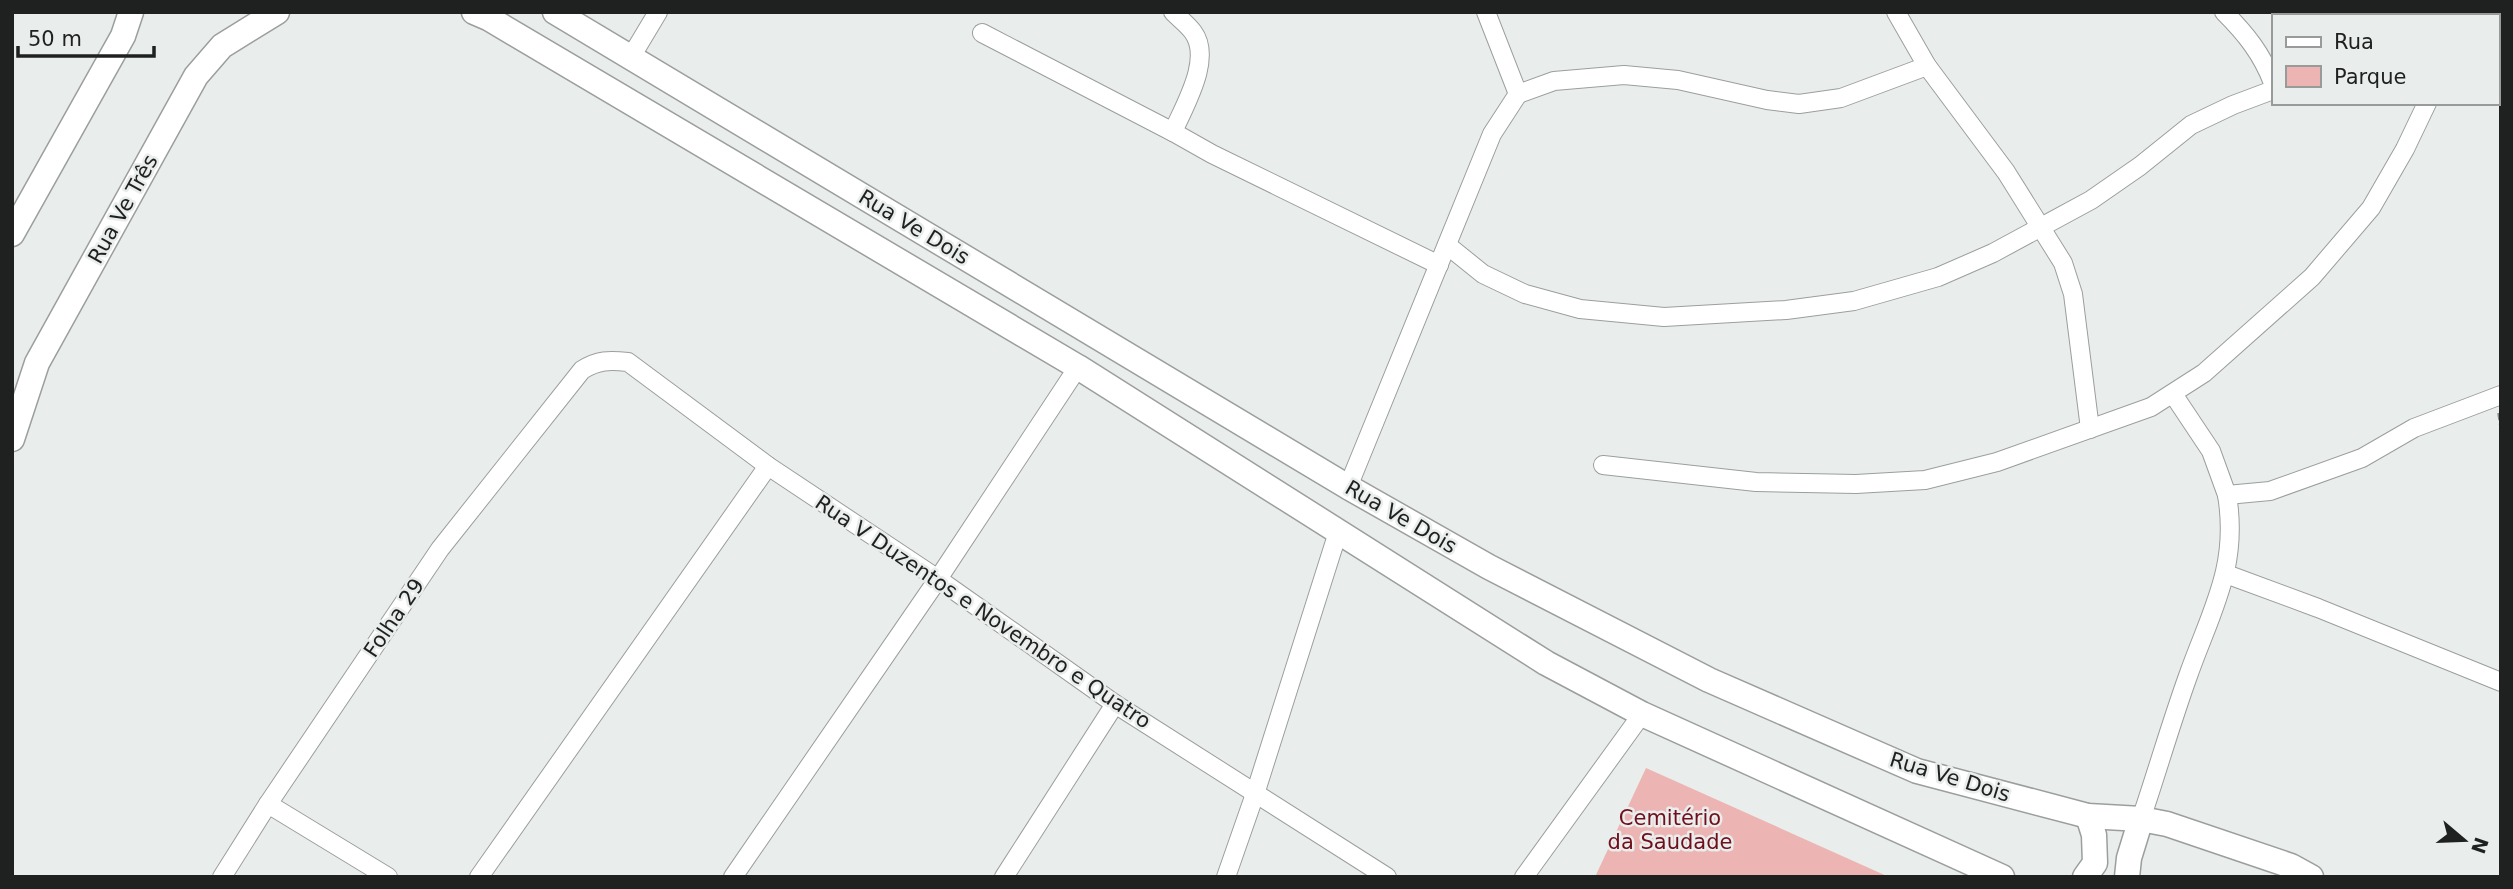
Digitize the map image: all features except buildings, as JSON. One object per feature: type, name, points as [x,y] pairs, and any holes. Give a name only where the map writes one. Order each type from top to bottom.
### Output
[{"type":"main road","points":[[12,234],[123,36],[131,12]]},
{"type":"main road","name":"Rua Ve Três","points":[[12,439],[37,363],[196,76],[222,46],[277,12]]},
{"type":"main road","name":"Rua Ve Dois","points":[[474,12],[1078,368],[1546,663],[1642,713],[2002,877]]},
{"type":"main road","name":"Rua Ve Dois","points":[[555,12],[1348,487],[1501,573],[1709,680],[1916,771],[2088,816],[2141,819],[2167,824],[2291,866],[2311,877]]},
{"type":"main road","points":[[2085,877],[2095,863],[2094,835],[2088,816]]},
{"type":"main road","points":[[2127,877],[2129,858],[2141,819]]},
{"type":"street","points":[[631,57],[657,12]]},
{"type":"street","points":[[1173,12],[1195,34],[1201,60],[1197,78],[1173,132]]},
{"type":"street","points":[[1486,12],[1518,94]]},
{"type":"street","points":[[2224,12],[2245,33],[2264,60],[2272,80]]},
{"type":"street","points":[[1898,13],[1927,66],[2006,172],[2063,263],[2073,294],[2090,429]]},
{"type":"street","points":[[982,33],[1212,155],[1439,265]]},
{"type":"street","points":[[1348,487],[1492,134],[1518,94],[1554,81],[1624,75],[1678,80],[1767,100],[1799,104],[1841,98],[1927,66]]},
{"type":"street","points":[[1447,245],[1483,274],[1525,294],[1580,309],[1664,317],[1786,310],[1854,301],[1938,278],[2042,228],[2091,200],[2192,125],[2272,90]]},
{"type":"street","points":[[1603,466],[1756,482],[1856,484],[1925,480],[1997,462],[2151,407],[2204,373],[2312,277],[2371,208],[2405,149],[2426,105]]},
{"type":"street","name":"Rua V Duzentos e Novembro e Quatro","points":[[582,370],[596,362],[628,362],[768,466],[938,579],[1115,704],[1387,877]]},
{"type":"street","points":[[733,877],[938,579],[1078,368]]},
{"type":"street","name":"Folha 29","points":[[222,877],[440,549],[582,370]]},
{"type":"street","points":[[2141,819],[2188,676],[2226,574],[2231,520],[2227,495],[2211,451],[2172,394]]},
{"type":"street","points":[[2227,495],[2270,491],[2362,458],[2414,428],[2501,395]]},
{"type":"street","points":[[479,877],[768,466]]},
{"type":"street","points":[[1226,877],[1338,532]]},
{"type":"street","points":[[2226,574],[2501,682]]},
{"type":"street","points":[[1004,877],[1115,704]]},
{"type":"street","points":[[1524,877],[1642,713]]},
{"type":"street","points":[[268,804],[388,877]]},
{"type":"green space","name":"Cemitério da Saudade","points":[[1646,768],[1889,877],[1595,877]]}]
